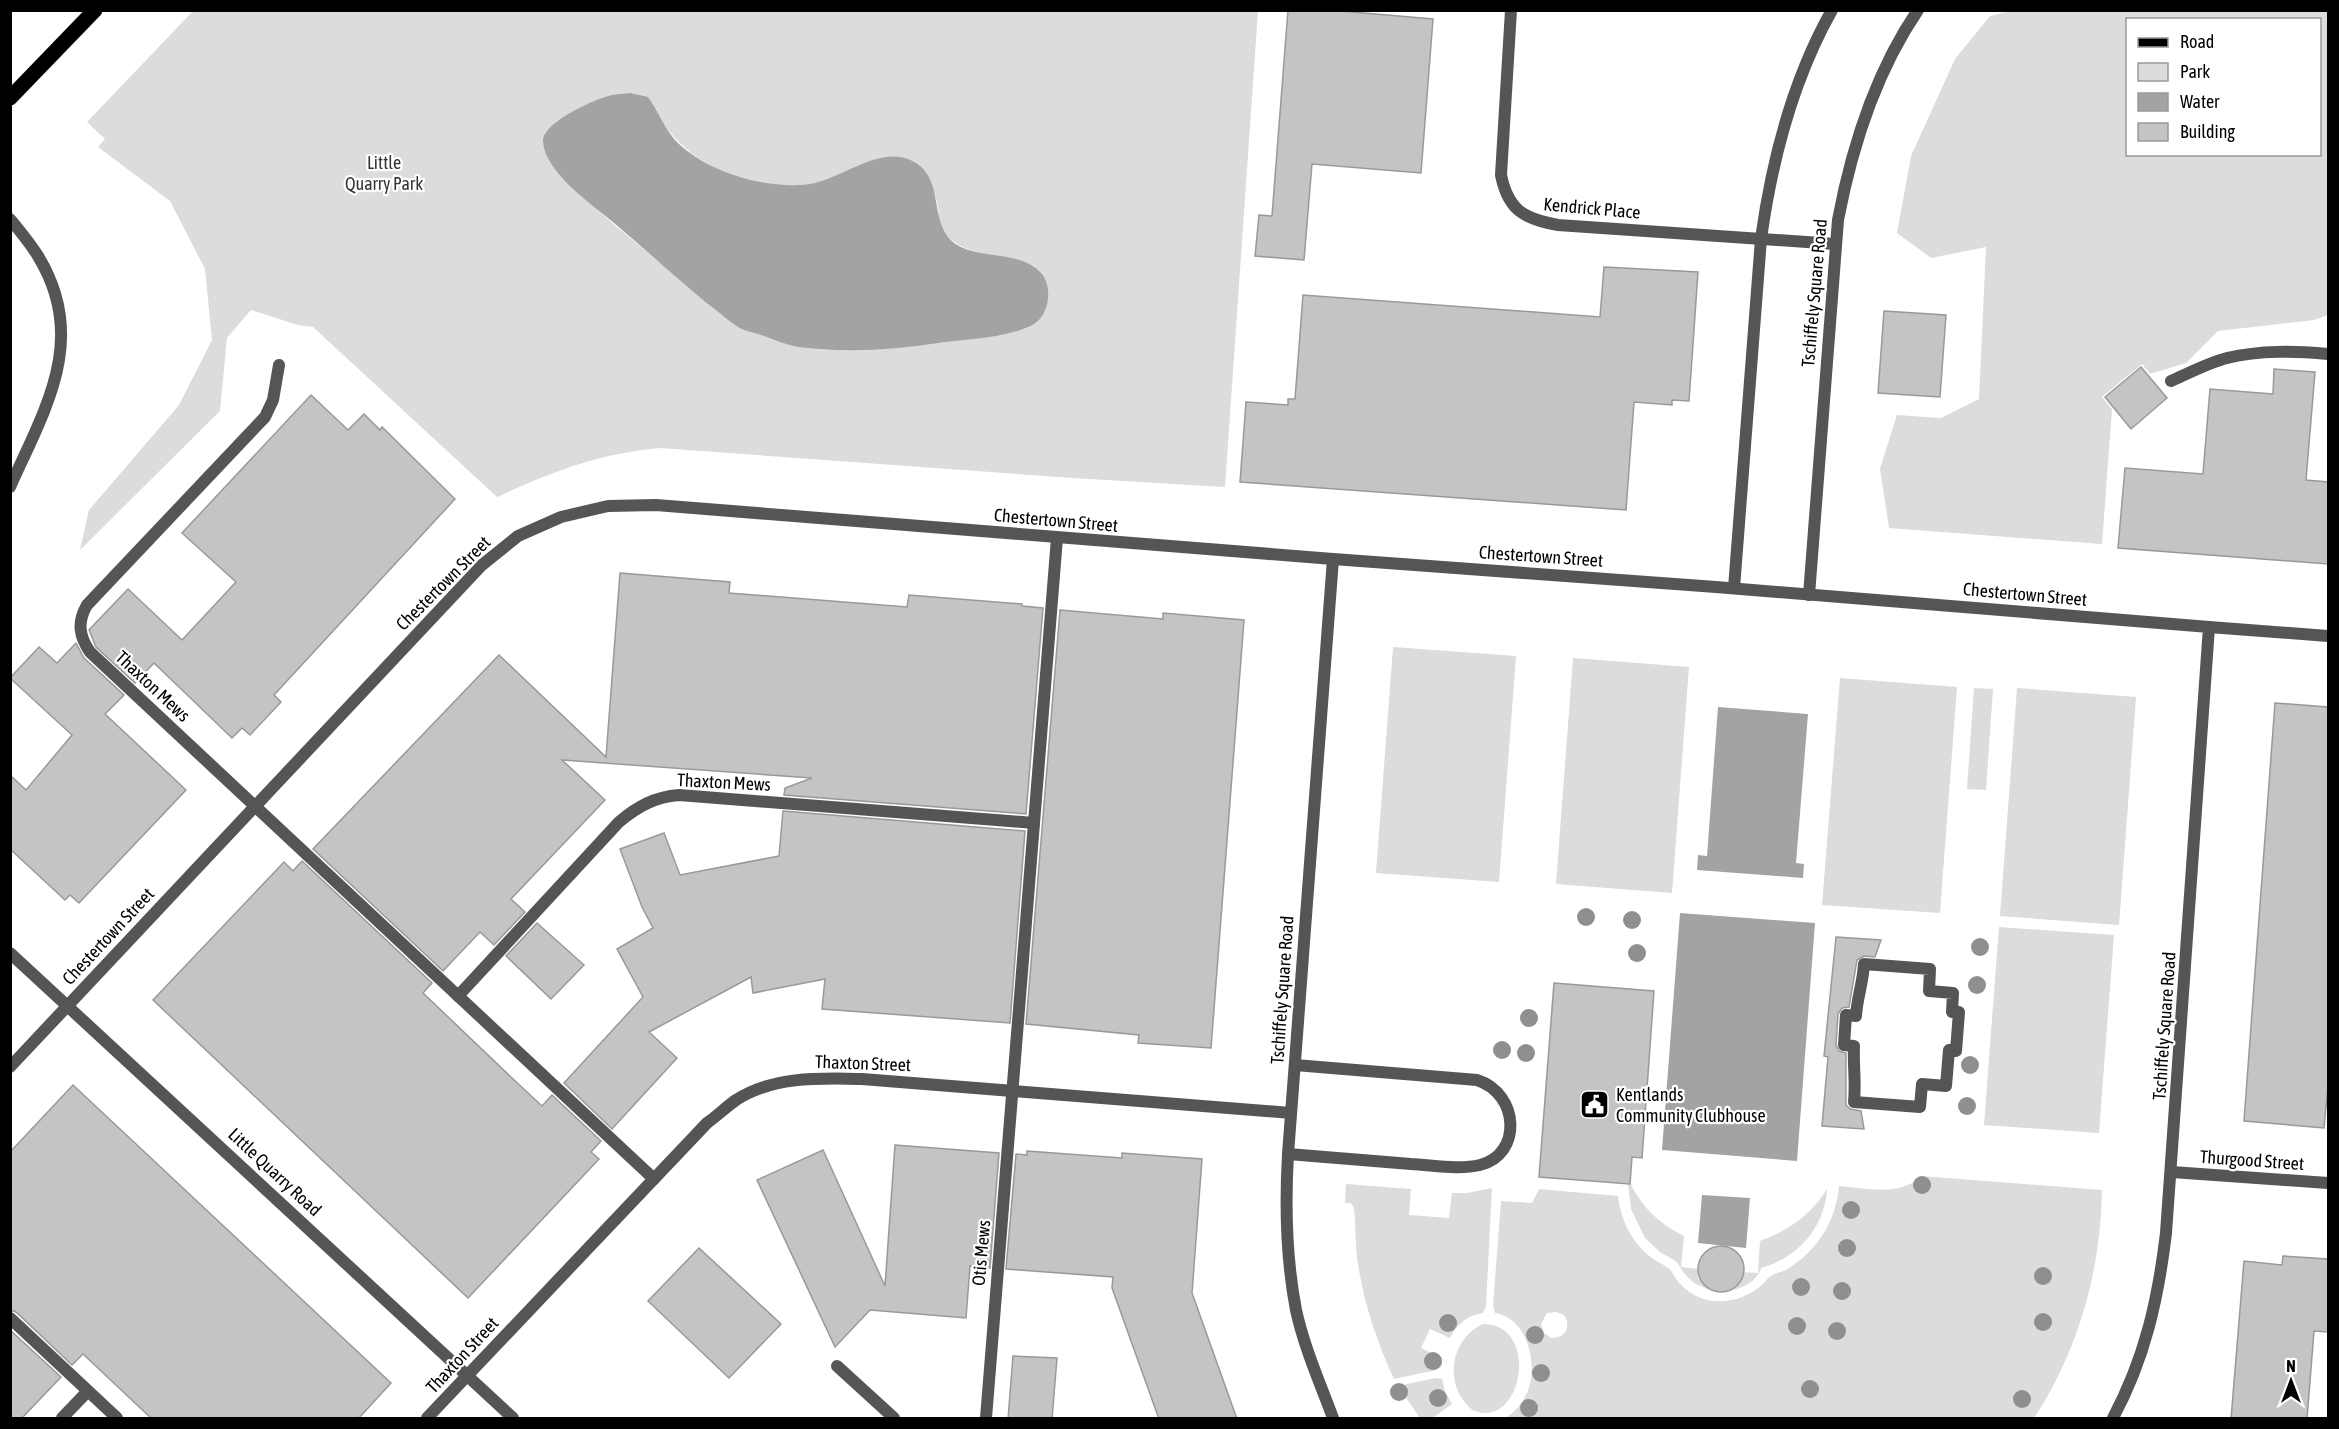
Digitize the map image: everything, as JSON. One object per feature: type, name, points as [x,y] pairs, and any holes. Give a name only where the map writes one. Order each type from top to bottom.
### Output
[{"type":"main road","points":[[10,98],[95,10]]},
{"type":"street","name":"Kendrick Place","points":[[1511,10],[1501,175],[1507,196],[1522,214],[1534,220],[1557,225],[1835,244]]},
{"type":"street","points":[[1734,588],[1761,239],[1768,191],[1779,140],[1797,84],[1832,10]]},
{"type":"street","name":"Tschiffely Square Road","points":[[1809,595],[1835,244],[1846,177],[1884,69],[1918,10]]},
{"type":"street","points":[[10,219],[38,256],[51,283],[61,315],[62,342],[59,367],[52,387],[10,487]]},
{"type":"street","points":[[2171,381],[2208,364],[2245,355],[2288,351],[2328,354]]},
{"type":"street","name":"Thaxton Mews","points":[[279,364],[273,400],[265,417],[87,605],[81,615],[79,627],[82,640],[90,652],[654,1179]]},
{"type":"street","name":"Chestertown Street","points":[[10,1066],[482,565],[518,536],[561,518],[608,506],[656,505],[2328,636]]},
{"type":"street","points":[[1012,1090],[1057,538]]},
{"type":"street","name":"Tschiffely Square Road","points":[[1333,559],[1288,1154],[1286,1215],[1289,1263],[1296,1311],[1333,1419]]},
{"type":"street","name":"Tschiffely Square Road","points":[[2113,1419],[2134,1376],[2156,1306],[2164,1251],[2172,1172],[2209,627]]},
{"type":"street","name":"Thaxton Mews","points":[[458,996],[619,822],[644,803],[661,797],[679,795],[1034,823]]},
{"type":"street","name":"Little Quarry Road","points":[[10,953],[513,1419]]},
{"type":"street","points":[[1864,964],[1930,969],[1929,991],[1953,993],[1952,1012],[1959,1012],[1956,1051],[1949,1050],[1946,1086],[1922,1084],[1920,1107],[1854,1102],[1856,1076],[1852,1066],[1854,1046],[1844,1046],[1846,1016],[1856,1016],[1857,997],[1862,989],[1864,964]]},
{"type":"street","points":[[1288,1154],[1472,1166],[1487,1163],[1499,1153],[1507,1140],[1511,1127],[1510,1113],[1500,1093],[1477,1080],[1295,1065]]},
{"type":"street","name":"Thaxton Street","points":[[427,1419],[707,1123],[737,1099],[774,1083],[817,1078],[1012,1090],[1291,1113]]},
{"type":"street","name":"Otis Mews","points":[[986,1419],[1012,1090]]},
{"type":"street","name":"Thurgood Street","points":[[2172,1172],[2328,1184]]},
{"type":"street","points":[[10,1318],[117,1419]]},
{"type":"street","points":[[837,1366],[894,1419]]},
{"type":"street","points":[[62,1419],[88,1391]]},
{"type":"green space","points":[[2014,10],[2328,11],[2328,315],[2314,320],[2218,331],[2186,363],[2150,374],[2142,364],[2102,397],[2112,409],[2102,544],[1889,528],[1880,469],[1897,415],[1941,418],[1979,399],[1986,247],[1931,258],[1897,233],[1911,156],[1955,59],[1990,16]]},
{"type":"green space","name":"Little Quarry Park","points":[[193,11],[1258,11],[1225,487],[660,448],[596,459],[576,465],[497,497],[313,327],[298,325],[251,310],[227,338],[220,411],[80,550],[89,510],[179,405],[212,340],[205,269],[170,201],[98,147],[105,139],[87,122]],"holes":[[[656,109],[667,128],[682,145],[700,159],[743,179],[766,184],[789,186],[821,182],[872,160],[883,158],[897,157],[916,163],[933,191],[945,234],[959,245],[972,251],[1021,261],[1041,276],[1048,290],[688,287],[599,211],[550,162]]]},
{"type":"green space","points":[[1393,647],[1516,656],[1499,882],[1376,873]]},
{"type":"green space","points":[[1573,658],[1689,667],[1672,893],[1556,884]]},
{"type":"green space","points":[[1840,678],[1957,687],[1940,913],[1822,905]]},
{"type":"green space","points":[[1974,688],[1993,689],[1986,790],[1967,789]]},
{"type":"green space","points":[[2017,688],[2136,697],[2119,925],[2000,916]]},
{"type":"green space","points":[[1999,927],[2114,935],[2099,1133],[1984,1125]]},
{"type":"green space","points":[[1921,1176],[2102,1190],[2097,1250],[2084,1309],[2063,1366],[2034,1418],[1506,1418],[1525,1397],[1529,1388],[1532,1366],[1527,1342],[1522,1332],[1515,1323],[1495,1313],[1493,1306],[1501,1201],[1532,1203],[1539,1189],[1618,1196],[1629,1231],[1645,1252],[1669,1269],[1678,1282],[1691,1293],[1708,1300],[1723,1301],[1752,1292],[1769,1277],[1790,1268],[1811,1250],[1830,1221],[1839,1186],[1882,1190],[1913,1183]],"holes":[[[1556,1312],[1564,1315],[1567,1328],[1563,1334],[1551,1338],[1544,1333],[1541,1324],[1547,1313]]]},
{"type":"green space","points":[[1628,1183],[1652,1214],[1684,1236],[1681,1267],[1699,1269],[1698,1278],[1709,1290],[1694,1283],[1683,1272],[1677,1262],[1660,1252],[1645,1238],[1631,1209]]},
{"type":"green space","points":[[1346,1184],[1411,1189],[1409,1215],[1449,1218],[1452,1193],[1467,1193],[1492,1188],[1486,1306],[1483,1313],[1472,1316],[1460,1324],[1450,1338],[1430,1329],[1421,1348],[1442,1358],[1442,1366],[1436,1370],[1394,1379],[1377,1337],[1364,1294],[1357,1257],[1354,1208],[1351,1203],[1345,1203]]},
{"type":"green space","points":[[1827,1189],[1821,1216],[1815,1228],[1798,1249],[1787,1257],[1761,1268],[1756,1277],[1748,1284],[1729,1291],[1742,1281],[1742,1272],[1758,1273],[1760,1241],[1798,1221],[1807,1214]]},
{"type":"green space","points":[[1483,1324],[1500,1328],[1512,1338],[1518,1353],[1519,1370],[1516,1386],[1508,1400],[1497,1410],[1483,1413],[1467,1405],[1455,1384],[1454,1372],[1458,1349],[1464,1339],[1472,1330]]},
{"type":"green space","points":[[1435,1378],[1442,1379],[1452,1404],[1435,1418],[1420,1418],[1398,1386]]},
{"type":"water","points":[[630,93],[648,97],[673,138],[691,154],[722,171],[758,182],[810,184],[876,159],[890,157],[903,158],[916,163],[931,182],[944,230],[950,239],[971,251],[1024,262],[1042,274],[1048,286],[1048,301],[1043,314],[1034,324],[1024,329],[1000,335],[880,349],[836,350],[798,347],[740,328],[696,294],[571,187],[560,176],[545,153],[543,141],[545,134],[560,119],[604,97]]},
{"type":"water","points":[[1718,707],[1808,714],[1796,863],[1804,864],[1803,878],[1697,870],[1698,855],[1707,856]]},
{"type":"water","points":[[1680,913],[1815,923],[1797,1161],[1662,1150]]},
{"type":"water","points":[[1702,1195],[1750,1198],[1746,1248],[1698,1243]]},
{"type":"building","points":[[1288,10],[1329,10],[1433,19],[1421,173],[1312,164],[1304,260],[1255,256],[1259,215],[1272,216]]},
{"type":"building","points":[[1604,267],[1698,272],[1689,401],[1672,400],[1672,405],[1634,402],[1626,510],[1240,482],[1246,402],[1288,405],[1288,399],[1295,399],[1303,295],[1600,317]]},
{"type":"building","points":[[1884,311],[1946,315],[1940,397],[1878,393]]},
{"type":"building","points":[[2141,367],[2167,398],[2131,429],[2105,397]]},
{"type":"building","points":[[2274,369],[2315,372],[2306,480],[2328,482],[2328,564],[2118,548],[2125,468],[2203,474],[2210,389],[2273,394]]},
{"type":"building","points":[[311,395],[348,430],[364,414],[380,430],[382,427],[455,499],[274,695],[281,702],[250,735],[242,728],[232,738],[154,663],[135,683],[96,647],[89,630],[128,589],[182,640],[236,582],[182,533]]},
{"type":"building","points":[[620,573],[730,582],[729,593],[907,607],[909,595],[1022,604],[1022,606],[1043,608],[1026,814],[784,795],[785,788],[812,778],[562,760],[605,800],[511,899],[525,912],[494,945],[480,932],[443,971],[313,849],[499,655],[606,757]]},
{"type":"building","points":[[1060,610],[1163,619],[1163,613],[1244,620],[1211,1048],[1138,1043],[1139,1035],[1026,1024]]},
{"type":"building","points":[[76,643],[84,658],[124,695],[105,714],[186,790],[79,903],[70,895],[65,900],[10,849],[10,775],[26,790],[72,735],[10,678],[39,647],[57,663]]},
{"type":"building","points":[[2275,703],[2328,707],[2328,1086],[2324,1128],[2244,1121]]},
{"type":"building","points":[[783,811],[1025,831],[1010,1023],[822,1009],[825,979],[753,993],[751,977],[649,1032],[677,1058],[612,1129],[564,1083],[643,997],[617,949],[653,928],[642,907],[620,849],[664,833],[680,875],[779,856]]},
{"type":"building","points":[[302,861],[432,983],[423,993],[512,1078],[542,1106],[552,1095],[601,1141],[591,1152],[599,1159],[468,1298],[153,1000],[284,862],[293,871]]},
{"type":"building","points":[[537,923],[584,965],[551,999],[506,956]]},
{"type":"building","points":[[1836,937],[1881,940],[1875,957],[1864,956],[1857,960],[1849,1007],[1842,1008],[1838,1014],[1836,1045],[1839,1051],[1846,1053],[1846,1105],[1850,1109],[1861,1111],[1864,1129],[1822,1126],[1828,1057],[1824,1056]]},
{"type":"building","name":"Kentlands Community Clubhouse","points":[[1554,983],[1654,991],[1642,1158],[1632,1157],[1630,1184],[1539,1177]]},
{"type":"building","points":[[73,1085],[391,1383],[358,1419],[152,1419],[83,1354],[72,1365],[16,1312],[10,1310],[10,1152]]},
{"type":"building","points":[[895,1145],[999,1153],[990,1268],[970,1266],[966,1318],[870,1310],[835,1347],[757,1180],[823,1150],[885,1286]]},
{"type":"building","points":[[1027,1151],[1122,1158],[1122,1153],[1202,1159],[1192,1293],[1237,1419],[1159,1419],[1112,1288],[1113,1277],[1006,1269],[1016,1154],[1027,1155]]},
{"type":"building","points":[[1721,1246],[1737,1253],[1744,1269],[1737,1285],[1721,1292],[1705,1285],[1698,1269],[1705,1253]]},
{"type":"building","points":[[699,1248],[781,1324],[729,1378],[648,1301]]},
{"type":"building","points":[[2283,1256],[2328,1259],[2328,1332],[2314,1331],[2307,1419],[2231,1419],[2244,1261],[2282,1265]]},
{"type":"building","points":[[10,1330],[61,1377],[21,1419],[10,1419]]},
{"type":"building","points":[[1013,1356],[1057,1358],[1052,1419],[1008,1419]]},
{"type":"place","name":"Kentlands Community Clubhouse","points":[[1595,1104]]}]
